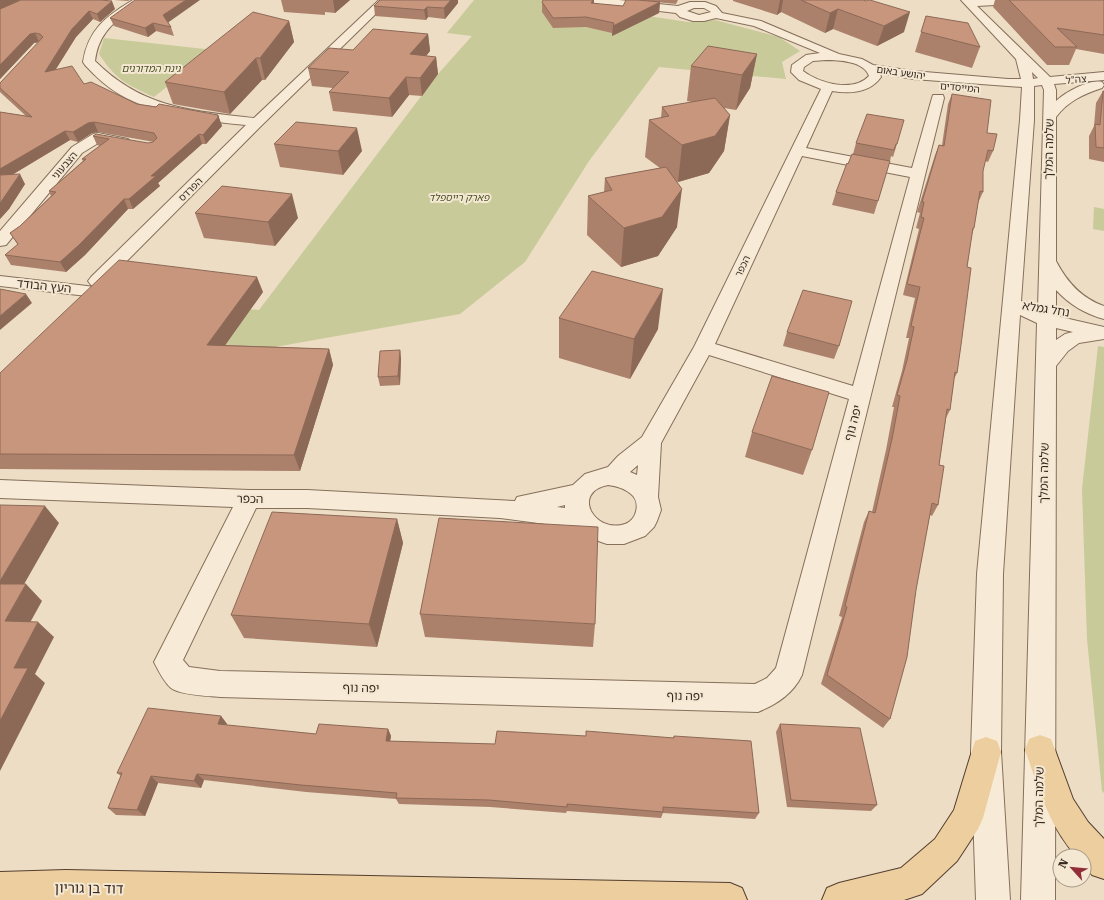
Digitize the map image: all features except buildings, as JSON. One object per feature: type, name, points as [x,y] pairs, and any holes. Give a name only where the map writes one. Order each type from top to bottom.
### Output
[{"type":"main road","points":[[1040,750],[1061,808],[1077,833],[1104,863]]},
{"type":"main road","points":[[839,900],[910,882],[946,850],[967,818],[986,752]]},
{"type":"main road","name":"דוד בן גוריון","points":[[0,889],[74,887],[730,900]]},
{"type":"street","name":"הפרדס","points":[[75,304],[257,122],[384,0]]},
{"type":"street","points":[[591,0],[681,10],[681,12],[686,15],[696,18],[715,15],[757,23],[823,51],[854,60]]},
{"type":"street","points":[[967,2],[1030,0]]},
{"type":"street","points":[[681,10],[686,6],[698,2],[714,8],[717,13],[715,15]]},
{"type":"street","points":[[967,2],[1022,58],[1036,68],[1050,73],[1079,79]]},
{"type":"street","points":[[136,3],[106,23],[95,37],[89,54],[89,62],[105,80],[135,98],[159,106],[201,116],[257,122]]},
{"type":"street","points":[[116,4],[136,3]]},
{"type":"street","points":[[807,43],[811,49],[810,58],[836,57],[854,60]]},
{"type":"street","name":"המייסדים","points":[[810,58],[798,65],[797,72],[800,76],[812,82],[828,87],[853,88],[870,83],[905,82],[980,88],[1049,86]]},
{"type":"street","name":"שלמה המלך","points":[[993,900],[986,752],[990,574],[1026,120],[1028,87],[1022,58]]},
{"type":"street","name":"יהושע באום","points":[[854,60],[870,68],[913,75],[1028,87]]},
{"type":"street","points":[[870,68],[875,77],[870,83]]},
{"type":"street","points":[[1036,68],[1049,86]]},
{"type":"street","name":"צה\"ל","points":[[1049,86],[1079,79],[1102,82]]},
{"type":"street","points":[[1050,116],[1056,107],[1070,95],[1102,82]]},
{"type":"street","name":"צה\"ל","points":[[1049,86],[1102,82]]},
{"type":"street","name":"שלמה המלך","points":[[1038,900],[1050,116],[1049,86]]},
{"type":"street","name":"הכפר","points":[[613,477],[626,462],[650,443],[704,347],[828,87]]},
{"type":"street","points":[[980,88],[1010,98],[1020,107],[1026,120]]},
{"type":"street","name":"יפה נוף","points":[[249,499],[168,662],[181,679],[220,684],[758,698],[777,687],[788,675],[938,98]]},
{"type":"street","name":"הצבעוני","points":[[0,241],[77,150],[98,137],[137,144]]},
{"type":"street","points":[[798,151],[918,174]]},
{"type":"street","points":[[1048,262],[1056,279],[1070,295],[1083,304],[1104,313]]},
{"type":"street","name":"העץ הבודד","points":[[0,281],[87,291]]},
{"type":"street","name":"נחל גמלא","points":[[1012,304],[1047,313],[1104,334]]},
{"type":"street","name":"נחל גמלא","points":[[1047,313],[1104,320]]},
{"type":"street","points":[[1046,365],[1066,341],[1076,336],[1104,334]]},
{"type":"street","points":[[704,347],[860,395]]},
{"type":"street","name":"הכפר","points":[[647,496],[650,443]]},
{"type":"street","points":[[613,477],[628,480],[637,484],[647,496],[649,503],[647,517],[637,528],[626,533],[613,535],[600,532],[589,527],[581,519],[577,509],[577,497],[583,487],[594,480],[613,477]]},
{"type":"street","name":"הכפר","points":[[0,489],[249,499],[307,498],[500,509],[581,519]]},
{"type":"street","name":"הכפר","points":[[500,509],[579,493]]},
{"type":"green space","name":"פארק רייספלד","points":[[474,0],[540,0],[688,22],[715,20],[779,37],[800,51],[782,62],[786,79],[659,67],[589,161],[525,262],[460,314],[224,356],[173,343],[207,306],[259,310],[438,74],[472,36],[447,33]]},
{"type":"green space","name":"גינת המדורגים","points":[[104,38],[214,50],[154,97],[123,81],[105,63],[99,54]]},
{"type":"green space","points":[[1094,207],[1104,209],[1104,231],[1093,229]]},
{"type":"green space","points":[[1098,346],[1104,347],[1104,793],[1102,791],[1087,639],[1082,489]]}]
